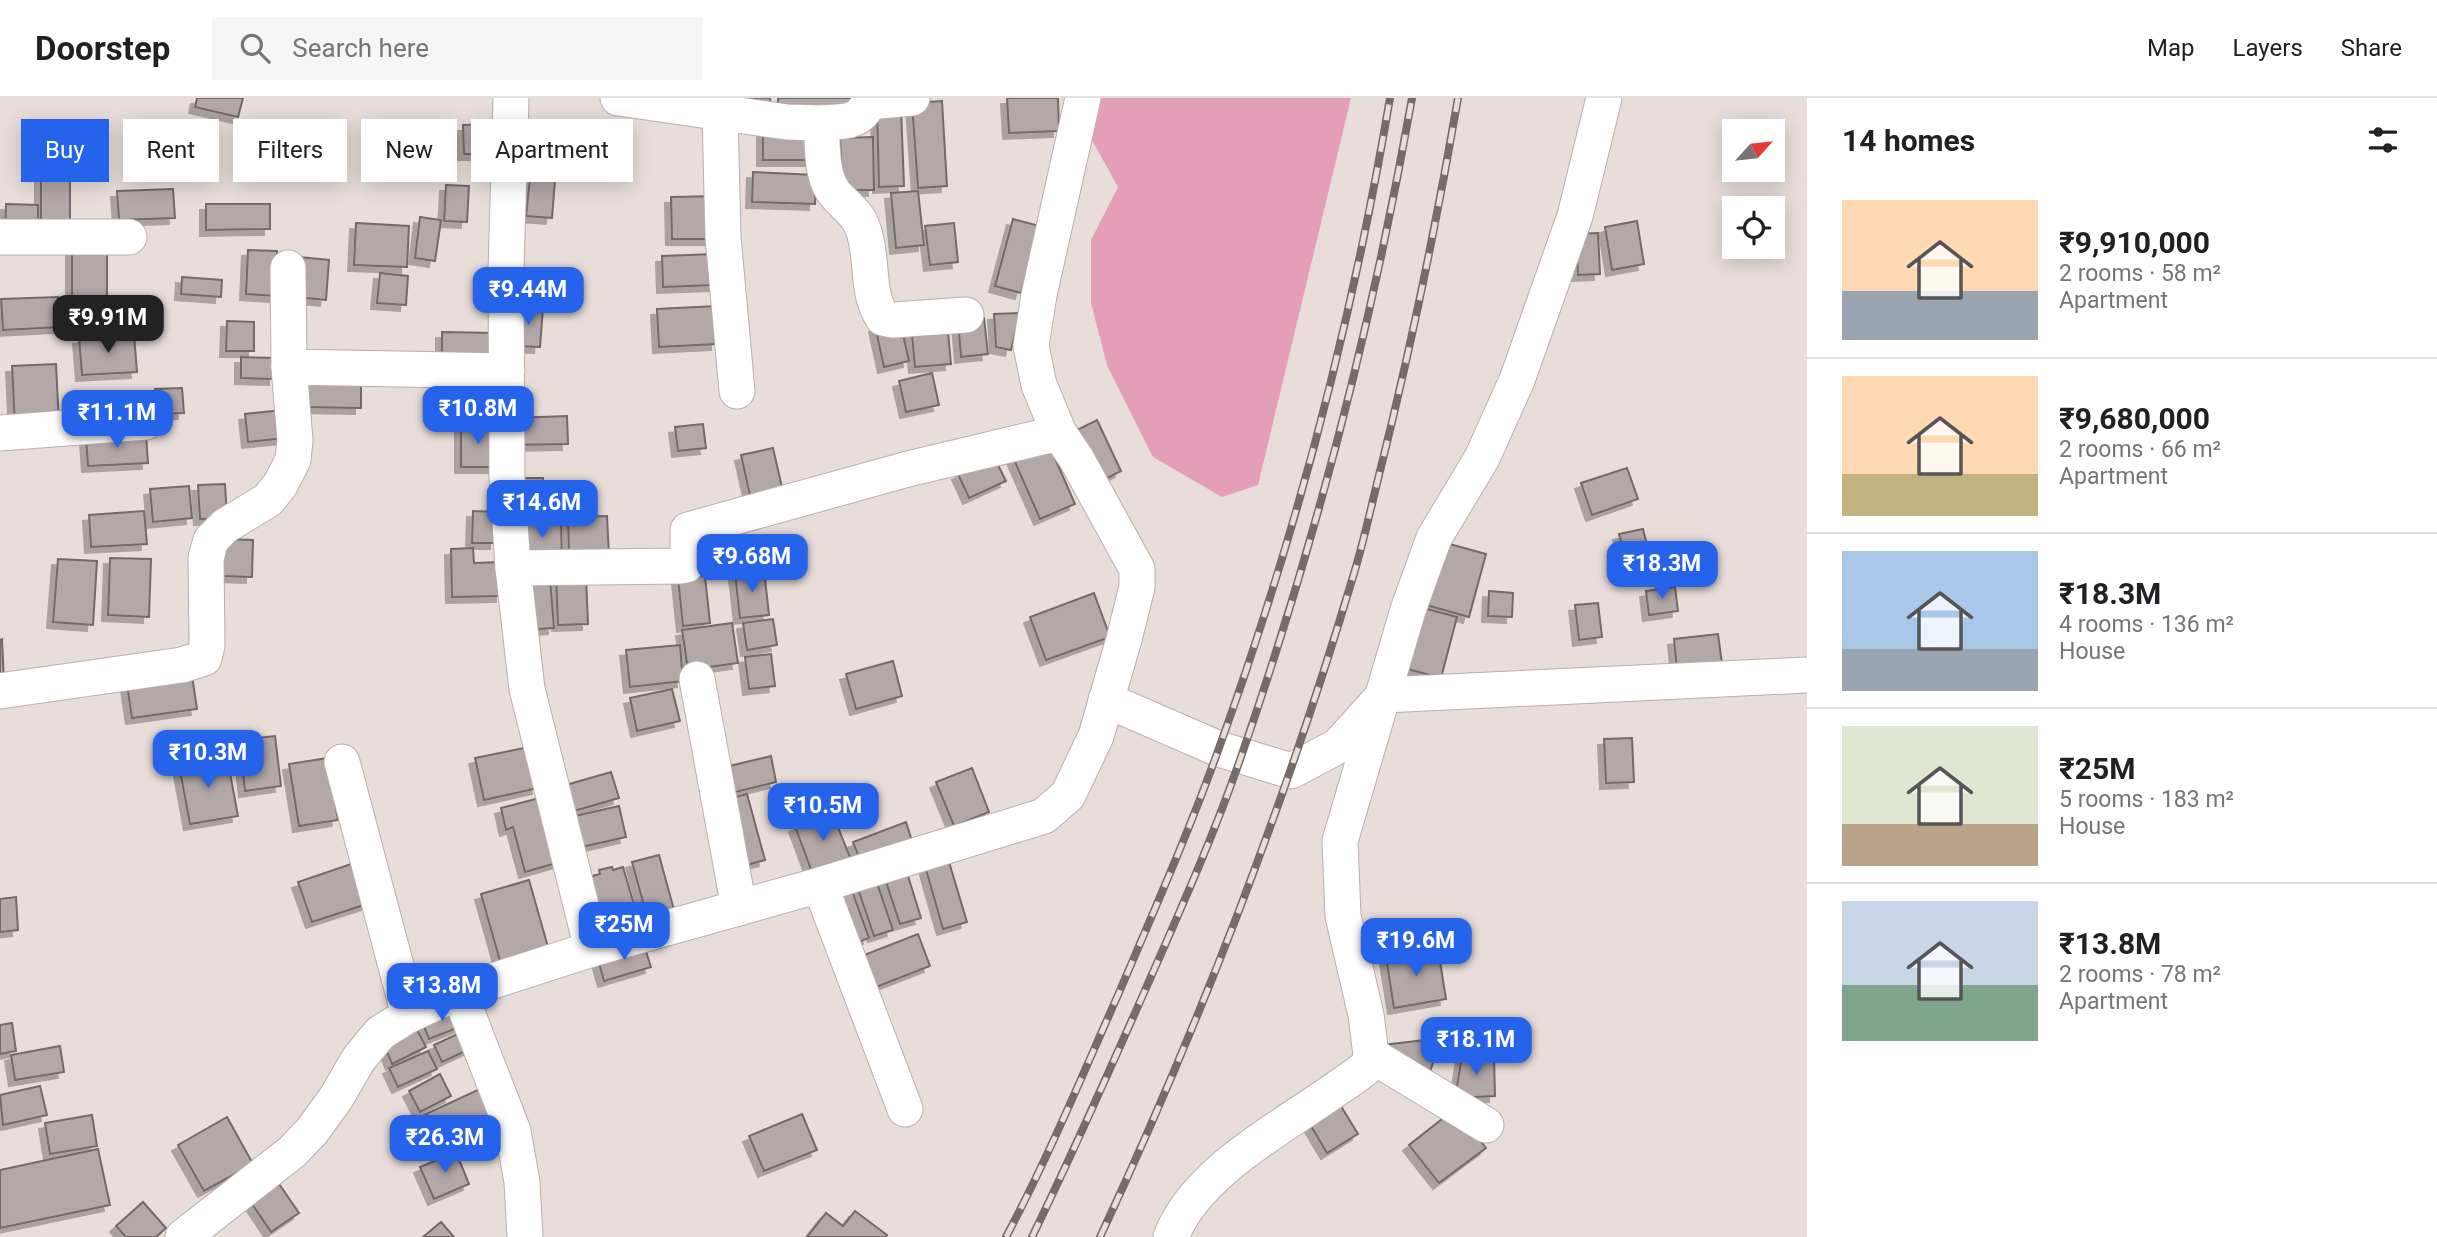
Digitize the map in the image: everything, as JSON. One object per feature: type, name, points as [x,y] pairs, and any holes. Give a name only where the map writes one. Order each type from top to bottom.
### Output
[{"type":"street","points":[[511,98],[506,371],[507,477],[513,568],[527,690],[592,949]]},
{"type":"street","points":[[618,98],[787,122],[821,123],[854,120],[862,115],[870,100],[912,98]]},
{"type":"street","points":[[200,1232],[292,1152],[312,1131],[336,1098],[358,1060],[380,1033],[409,1015],[459,992],[592,949],[820,885],[1044,816],[1068,795],[1096,736],[1137,587],[1137,569],[1076,458],[1059,433],[1039,384],[1031,346],[1039,295],[1083,98]]},
{"type":"street","points":[[1171,1237],[1178,1220],[1196,1195],[1241,1156],[1369,1065],[1371,1055],[1366,1015],[1343,916],[1340,841],[1408,610],[1434,538],[1482,458],[1517,380],[1574,216],[1604,98]]},
{"type":"street","points":[[720,111],[723,237],[737,391]]},
{"type":"street","points":[[821,123],[828,184],[848,205],[864,230],[875,303],[883,318],[892,320],[965,315]]},
{"type":"street","points":[[0,237],[129,237]]},
{"type":"street","points":[[0,691],[182,665],[204,659],[207,645],[206,558],[211,540],[225,526],[268,500],[280,485],[293,460],[295,440],[289,367],[288,268]]},
{"type":"street","points":[[289,367],[506,371]]},
{"type":"street","points":[[0,433],[146,422]]},
{"type":"street","points":[[513,568],[685,565],[688,560],[686,534],[695,526],[734,519],[908,469],[1059,433]]},
{"type":"street","points":[[1106,700],[1219,749],[1291,771],[1338,746],[1384,695],[1807,675]]},
{"type":"street","points":[[697,679],[739,908]]},
{"type":"street","points":[[342,762],[409,1015]]},
{"type":"street","points":[[820,885],[905,1109]]},
{"type":"street","points":[[459,992],[513,1131],[522,1182],[525,1237]]},
{"type":"street","points":[[1371,1055],[1486,1125]]},
{"type":"shaded area","points":[[1093,98],[1351,98],[1258,485],[1222,497],[1153,457],[1107,365],[1091,303],[1091,240],[1118,187],[1088,133]]},
{"type":"building","points":[[197,98],[243,98],[238,117],[195,107]]},
{"type":"building","points":[[747,98],[770,98],[771,107],[747,108]]},
{"type":"building","points":[[778,98],[857,98],[858,107],[778,109]]},
{"type":"building","points":[[1007,98],[1058,98],[1059,131],[1009,133]]},
{"type":"building","points":[[942,101],[947,186],[918,188],[912,103]]},
{"type":"building","points":[[901,108],[904,186],[879,187],[877,109]]},
{"type":"building","points":[[463,125],[471,125],[471,154],[464,154]]},
{"type":"building","points":[[763,131],[812,131],[812,160],[763,160]]},
{"type":"building","points":[[873,137],[874,190],[842,190],[840,138]]},
{"type":"building","points":[[753,172],[816,175],[815,204],[752,202]]},
{"type":"building","points":[[41,182],[70,182],[70,232],[41,232]]},
{"type":"building","points":[[530,182],[555,182],[552,218],[526,216]]},
{"type":"building","points":[[446,185],[469,186],[467,222],[444,221]]},
{"type":"building","points":[[173,189],[175,218],[119,220],[117,191]]},
{"type":"building","points":[[918,191],[924,245],[896,248],[891,193]]},
{"type":"building","points":[[718,196],[718,239],[672,239],[671,197]]},
{"type":"building","points":[[6,204],[38,205],[38,232],[5,232]]},
{"type":"building","points":[[206,204],[270,204],[270,229],[206,230]]},
{"type":"building","points":[[420,217],[441,220],[435,261],[415,258]]},
{"type":"building","points":[[1013,219],[1039,226],[1021,293],[995,286]]},
{"type":"building","points":[[1637,221],[1644,264],[1612,270],[1605,227]]},
{"type":"building","points":[[356,223],[409,226],[407,267],[354,265]]},
{"type":"building","points":[[954,223],[958,262],[930,265],[925,226]]},
{"type":"building","points":[[1598,233],[1600,274],[1578,275],[1576,234]]},
{"type":"building","points":[[72,246],[107,246],[107,300],[72,299]]},
{"type":"building","points":[[248,250],[277,251],[275,296],[246,294]]},
{"type":"building","points":[[714,254],[716,285],[663,287],[662,256]]},
{"type":"building","points":[[299,257],[329,260],[326,300],[296,297]]},
{"type":"building","points":[[380,273],[408,276],[406,305],[377,303]]},
{"type":"building","points":[[182,277],[222,280],[221,297],[181,294]]},
{"type":"building","points":[[58,297],[60,327],[3,330],[1,299]]},
{"type":"building","points":[[517,306],[543,308],[540,347],[514,346]]},
{"type":"building","points":[[716,306],[717,344],[659,347],[657,309]]},
{"type":"building","points":[[1020,313],[1011,350],[996,347],[994,314]]},
{"type":"building","points":[[984,318],[988,354],[961,357],[958,320]]},
{"type":"building","points":[[227,321],[254,322],[254,351],[226,351]]},
{"type":"building","points":[[900,321],[909,361],[884,367],[875,326]]},
{"type":"building","points":[[947,321],[951,364],[915,367],[911,324]]},
{"type":"building","points":[[442,332],[497,333],[497,355],[442,354]]},
{"type":"building","points":[[134,334],[137,372],[82,375],[79,338]]},
{"type":"building","points":[[241,357],[275,358],[275,379],[241,378]]},
{"type":"building","points":[[56,364],[59,424],[15,427],[12,366]]},
{"type":"building","points":[[932,373],[939,405],[906,412],[899,381]]},
{"type":"building","points":[[300,380],[361,380],[361,408],[299,407]]},
{"type":"building","points":[[182,388],[184,413],[156,414],[155,389]]},
{"type":"building","points":[[282,410],[286,438],[248,442],[245,414]]},
{"type":"building","points":[[567,416],[568,444],[512,445],[512,418]]},
{"type":"building","points":[[1097,420],[1121,471],[1096,484],[1071,433]]},
{"type":"building","points":[[461,424],[496,424],[496,467],[461,467]]},
{"type":"building","points":[[703,424],[706,448],[678,451],[675,427]]},
{"type":"building","points":[[146,434],[148,463],[88,466],[86,437]]},
{"type":"building","points":[[1047,440],[1075,504],[1040,519],[1012,455]]},
{"type":"building","points":[[773,448],[783,492],[751,500],[741,455]]},
{"type":"building","points":[[994,457],[1006,481],[969,498],[958,474]]},
{"type":"building","points":[[1627,468],[1638,499],[1592,515],[1581,483]]},
{"type":"building","points":[[517,478],[543,478],[543,510],[517,510]]},
{"type":"building","points":[[225,484],[227,518],[200,519],[198,485]]},
{"type":"building","points":[[189,486],[192,518],[153,522],[150,489]]},
{"type":"building","points":[[144,511],[147,544],[91,547],[89,515]]},
{"type":"building","points":[[473,511],[497,512],[496,543],[472,543]]},
{"type":"building","points":[[607,516],[609,556],[569,557],[568,517]]},
{"type":"building","points":[[523,520],[561,520],[562,561],[524,561]]},
{"type":"building","points":[[1643,529],[1652,565],[1629,571],[1619,534]]},
{"type":"building","points":[[222,539],[253,540],[252,577],[221,576]]},
{"type":"building","points":[[1435,540],[1486,554],[1469,617],[1419,603]]},
{"type":"building","points":[[473,548],[474,563],[501,562],[502,596],[452,597],[451,549]]},
{"type":"building","points":[[110,558],[151,559],[149,617],[108,615]]},
{"type":"building","points":[[58,559],[97,561],[93,625],[53,622]]},
{"type":"building","points":[[764,570],[769,615],[740,618],[735,573]]},
{"type":"building","points":[[705,576],[710,623],[683,626],[678,578]]},
{"type":"building","points":[[586,577],[588,624],[558,625],[556,578]]},
{"type":"building","points":[[550,578],[554,628],[525,630],[522,580]]},
{"type":"building","points":[[1675,587],[1678,611],[1649,615],[1646,591]]},
{"type":"building","points":[[1489,591],[1513,593],[1512,617],[1488,616]]},
{"type":"building","points":[[1094,593],[1110,637],[1046,660],[1030,617]]},
{"type":"building","points":[[1598,603],[1602,637],[1579,640],[1575,605]]},
{"type":"building","points":[[1416,606],[1457,617],[1441,678],[1400,667]]},
{"type":"building","points":[[773,619],[777,645],[747,650],[743,623]]},
{"type":"building","points":[[732,623],[738,663],[688,670],[682,630]]},
{"type":"building","points":[[1718,634],[1722,664],[1677,670],[1674,639]]},
{"type":"building","points":[[2,639],[4,682],[0,682],[0,640]]},
{"type":"building","points":[[680,645],[683,681],[630,687],[626,650]]},
{"type":"building","points":[[771,654],[775,686],[749,689],[745,657]]},
{"type":"building","points":[[893,661],[902,696],[856,709],[846,674]]},
{"type":"building","points":[[191,669],[197,709],[132,718],[126,678]]},
{"type":"building","points":[[672,689],[680,721],[637,731],[630,698]]},
{"type":"building","points":[[275,736],[281,786],[245,791],[239,740]]},
{"type":"building","points":[[1632,738],[1634,782],[1606,783],[1604,739]]},
{"type":"building","points":[[529,747],[538,788],[484,800],[475,758]]},
{"type":"building","points":[[771,756],[776,782],[727,794],[721,768]]},
{"type":"building","points":[[227,757],[238,816],[190,824],[179,765]]},
{"type":"building","points":[[328,758],[338,820],[299,826],[289,764]]},
{"type":"building","points":[[972,768],[989,812],[954,826],[936,782]]},
{"type":"building","points":[[611,772],[619,798],[567,813],[559,787]]},
{"type":"building","points":[[747,794],[765,860],[743,866],[725,800]]},
{"type":"building","points":[[543,797],[560,862],[525,872],[513,827],[506,830],[501,808]]},
{"type":"building","points":[[619,806],[626,837],[573,849],[566,818]]},
{"type":"building","points":[[832,812],[851,860],[813,875],[795,826]]},
{"type":"building","points":[[906,822],[912,841],[860,860],[853,842]]},
{"type":"building","points":[[946,852],[967,922],[943,929],[923,859]]},
{"type":"building","points":[[659,855],[674,910],[647,917],[632,862]]},
{"type":"building","points":[[357,862],[370,903],[312,922],[298,882]]},
{"type":"building","points":[[905,866],[921,918],[900,924],[883,873]]},
{"type":"building","points":[[612,867],[613,870],[623,867],[637,915],[594,926],[581,879],[600,874],[599,870]]},
{"type":"building","points":[[529,880],[548,947],[500,961],[481,894]]},
{"type":"building","points":[[876,880],[893,930],[874,936],[857,886]]},
{"type":"building","points":[[851,888],[869,938],[851,945],[832,895]]},
{"type":"building","points":[[16,897],[18,930],[0,932],[0,899]]},
{"type":"building","points":[[918,934],[930,966],[871,989],[859,957]]},
{"type":"building","points":[[643,942],[651,967],[604,981],[597,956]]},
{"type":"building","points":[[1438,949],[1446,999],[1394,1008],[1386,958]]},
{"type":"building","points":[[454,1006],[462,1026],[429,1039],[421,1019]]},
{"type":"building","points":[[413,1022],[426,1047],[392,1064],[382,1039]]},
{"type":"building","points":[[12,1023],[16,1051],[0,1054],[0,1025]]},
{"type":"building","points":[[466,1030],[474,1047],[442,1062],[434,1045]]},
{"type":"building","points":[[1442,1038],[1428,1077],[1383,1045]]},
{"type":"building","points":[[60,1046],[64,1072],[15,1080],[11,1055]]},
{"type":"building","points":[[428,1051],[437,1069],[398,1087],[389,1068]]},
{"type":"building","points":[[1462,1056],[1494,1057],[1495,1096],[1455,1098]]},
{"type":"building","points":[[440,1074],[451,1096],[420,1112],[409,1091]]},
{"type":"building","points":[[40,1086],[47,1115],[3,1125],[0,1095]]},
{"type":"building","points":[[484,1087],[497,1115],[437,1143],[424,1115]]},
{"type":"building","points":[[1336,1098],[1358,1134],[1327,1153],[1305,1116]]},
{"type":"building","points":[[1455,1109],[1486,1148],[1439,1183],[1409,1145]]},
{"type":"building","points":[[802,1114],[817,1150],[764,1171],[749,1136]]},
{"type":"building","points":[[92,1115],[97,1146],[50,1154],[45,1123]]},
{"type":"building","points":[[227,1117],[253,1164],[204,1191],[178,1145]]},
{"type":"building","points":[[98,1149],[110,1205],[0,1228],[0,1170]]},
{"type":"building","points":[[456,1152],[469,1184],[434,1199],[420,1167]]},
{"type":"building","points":[[275,1178],[299,1213],[271,1232],[248,1198]]},
{"type":"building","points":[[143,1202],[166,1228],[156,1237],[126,1237],[116,1226]]},
{"type":"building","points":[[855,1211],[887,1235],[886,1237],[807,1237],[826,1213],[843,1226]]},
{"type":"building","points":[[441,1222],[454,1237],[423,1237]]},
{"type":"railway","points":[[1006,1237],[1064,1117],[1118,995],[1183,841],[1247,669],[1297,508],[1340,345],[1390,98]]},
{"type":"railway","points":[[1032,1237],[1195,875],[1220,815],[1269,674],[1318,511],[1361,347],[1412,98]]},
{"type":"railway","points":[[1100,1237],[1206,995],[1269,830],[1326,664],[1360,551],[1393,418],[1423,281],[1458,98]]}]
